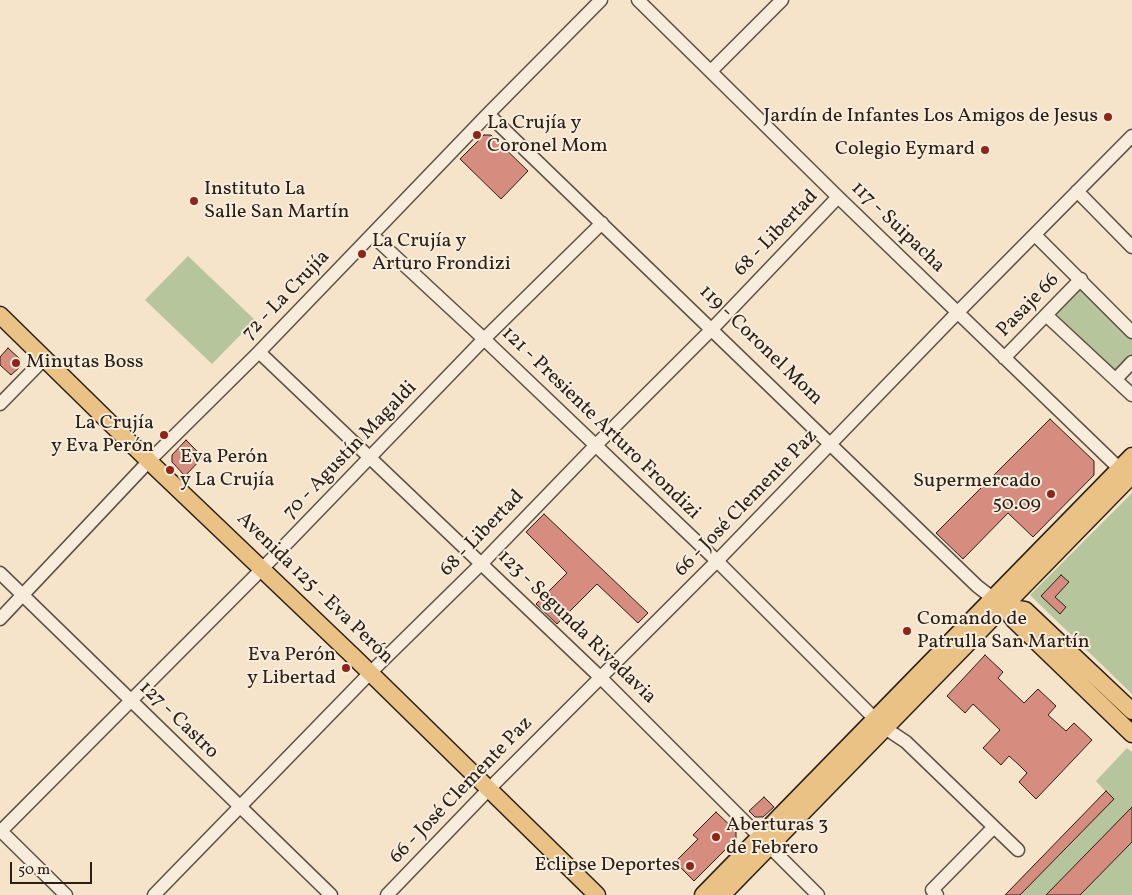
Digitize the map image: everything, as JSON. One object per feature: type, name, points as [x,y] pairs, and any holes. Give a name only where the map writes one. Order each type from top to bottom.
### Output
[{"type":"main road","name":"Avenida 125 - Eva Perón","points":[[0,315],[597,895]]},
{"type":"main road","points":[[703,895],[763,842],[998,602],[1128,476],[1132,456]]},
{"type":"main road","points":[[998,602],[1025,610],[1132,710]]},
{"type":"main road","name":"119 - Coronel Mom","points":[[998,602],[1132,734]]},
{"type":"main road","points":[[722,895],[763,842]]},
{"type":"street","name":"72 - La Crujía","points":[[0,619],[149,461],[260,352],[488,114],[601,0]]},
{"type":"street","name":"117 - Suipacha","points":[[638,0],[838,198],[1128,476]]},
{"type":"street","points":[[711,71],[782,0]]},
{"type":"street","name":"119 - Coronel Mom","points":[[488,114],[831,445],[998,602]]},
{"type":"street","name":"66 - José Clemente Paz","points":[[387,895],[488,790],[831,445],[957,313],[1132,136]]},
{"type":"street","points":[[1077,191],[1132,247]]},
{"type":"street","name":"68 - Libertad","points":[[154,895],[370,673],[482,563],[712,329],[838,198]]},
{"type":"street","name":"70 - Agustín Magaldi","points":[[0,831],[262,570],[484,339],[602,223]]},
{"type":"street","name":"121 - Presiente Arturo Frondizi","points":[[372,235],[717,561],[880,723],[906,742],[1018,850]]},
{"type":"street","points":[[1035,235],[1132,332]]},
{"type":"street","name":"Pasaje 66","points":[[1004,358],[1081,280]]},
{"type":"street","points":[[1046,315],[1132,395]]},
{"type":"street","name":"123 - Segunda Rivadavia","points":[[260,352],[601,678],[818,895]]},
{"type":"street","points":[[0,404],[45,358]]},
{"type":"street","points":[[1116,379],[1132,362]]},
{"type":"street","name":"127 - Castro","points":[[0,573],[331,895]]},
{"type":"street","points":[[937,895],[932,890],[994,827]]},
{"type":"street","points":[[0,831],[66,895]]},
{"type":"green space","points":[[188,256],[255,320],[212,364],[145,300]]},
{"type":"green space","points":[[1080,288],[1132,338],[1132,356],[1116,372],[1055,313]]},
{"type":"green space","points":[[1132,493],[1132,694],[1030,595]]},
{"type":"green space","points":[[1127,748],[1132,752],[1132,895],[1005,895],[1106,792],[1096,781]]},
{"type":"building","points":[[484,135],[491,135],[528,171],[501,199],[460,159]]},
{"type":"building","points":[[8,348],[20,359],[20,367],[11,375],[0,365],[0,357]]},
{"type":"building","points":[[1050,419],[1094,461],[1094,475],[1033,537],[1008,513],[963,559],[936,533]]},
{"type":"building","points":[[186,440],[203,457],[185,476],[172,462],[172,455]]},
{"type":"building","points":[[544,514],[648,613],[638,623],[597,584],[557,624],[536,604],[567,573],[526,532]]},
{"type":"building","points":[[1061,575],[1069,582],[1055,597],[1066,607],[1060,614],[1041,596]]},
{"type":"building","points":[[985,655],[1003,672],[998,678],[1024,703],[1038,689],[1056,706],[1048,715],[1066,731],[1074,723],[1092,740],[1036,799],[1019,782],[1027,773],[1018,764],[1009,756],[1001,765],[983,748],[1000,730],[973,704],[965,713],[947,696]]},
{"type":"building","points":[[1106,791],[1114,799],[1020,895],[1005,895]]},
{"type":"building","points":[[764,797],[774,807],[763,817],[755,817],[749,811]]},
{"type":"building","points":[[1132,807],[1132,842],[1080,895],[1046,895]]},
{"type":"building","points":[[716,812],[736,831],[736,839],[694,881],[675,862],[698,839],[693,835]]},
{"type":"place","name":"Jardín de Infantes Los Amigos de Jesus","points":[[1108,117]]},
{"type":"place","name":"La Crujía y Coronel Mom","points":[[477,135]]},
{"type":"place","name":"Colegio Eymard","points":[[985,150]]},
{"type":"place","name":"Instituto La Salle San Martín","points":[[194,201]]},
{"type":"place","name":"La Crujía y Arturo Frondizi","points":[[362,254]]},
{"type":"place","name":"Minutas Boss","points":[[16,363]]},
{"type":"place","name":"La Crujía y Eva Perón","points":[[164,435]]},
{"type":"place","name":"Eva Perón y La Crujía","points":[[170,470]]},
{"type":"place","name":"Supermercado 50.09","points":[[1051,494]]},
{"type":"place","name":"Comando de Patrulla San Martín","points":[[907,631]]},
{"type":"place","name":"Eva Perón y Libertad","points":[[346,668]]},
{"type":"place","name":"Aberturas 3 de Febrero","points":[[716,837]]},
{"type":"place","name":"Eclipse Deportes","points":[[690,866]]}]
